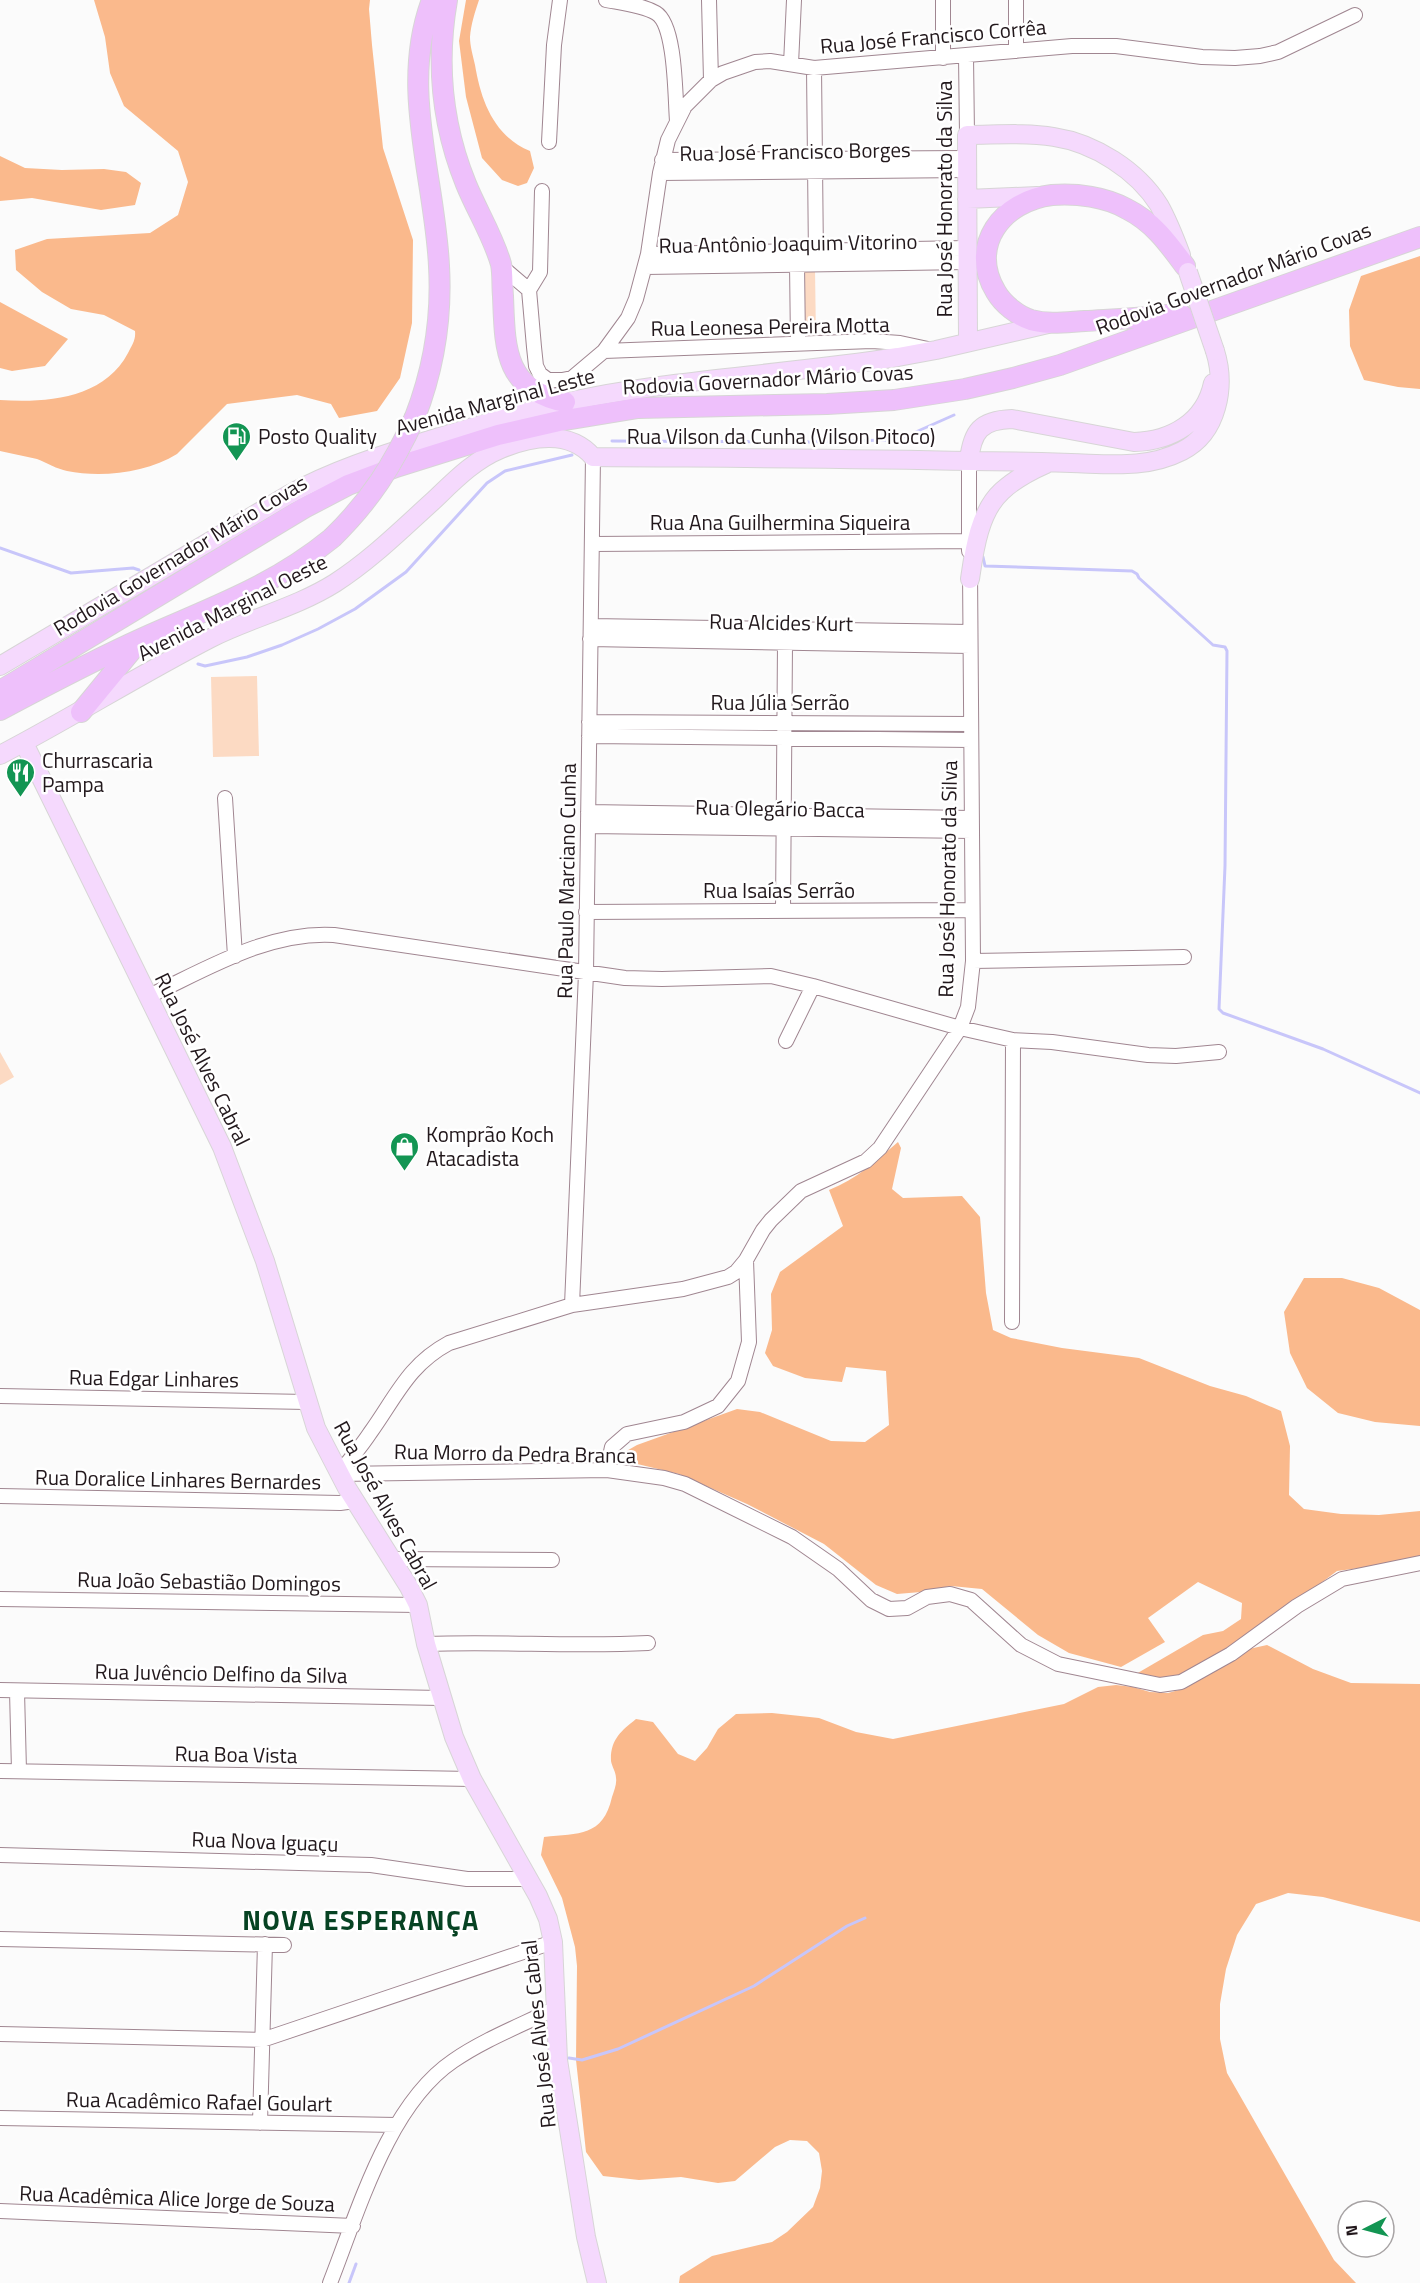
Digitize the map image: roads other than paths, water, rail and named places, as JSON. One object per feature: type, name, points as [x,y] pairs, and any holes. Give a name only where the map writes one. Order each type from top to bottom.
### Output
[{"type":"highway","points":[[0,710],[142,639],[268,582],[297,566],[350,521],[380,483],[397,456],[415,417],[432,366],[439,316],[439,264],[418,96],[422,38],[432,0]]},
{"type":"highway","points":[[447,0],[441,58],[443,101],[459,166],[502,267],[505,348],[521,380],[552,399],[565,402]]},
{"type":"highway","points":[[1186,269],[1164,238],[1148,222],[1127,208],[1103,199],[1075,195],[1051,195],[1012,211],[999,222],[985,248],[989,280],[998,296],[1012,310],[1029,320],[1052,324],[1156,317],[1253,296]]},
{"type":"highway","name":"Rodovia Governador Mário Covas","points":[[0,691],[304,508],[369,476],[425,457],[498,435],[559,421],[638,408],[827,404],[894,400],[969,388],[1060,365],[1420,237]]},
{"type":"highway","points":[[81,712],[142,639]]},
{"type":"main road","points":[[966,135],[1029,134],[1056,137],[1083,145],[1105,155],[1126,170],[1145,187],[1158,205],[1186,269],[1216,355],[1212,389],[1201,411],[1196,418],[1167,437],[1134,442],[1012,419],[999,420],[987,423],[978,430],[973,438],[969,460]]},
{"type":"main road","name":"Rua José Honorato da Silva","points":[[966,135],[968,342]]},
{"type":"main road","points":[[967,199],[1051,195]]},
{"type":"main road","points":[[967,223],[989,280]]},
{"type":"main road","name":"Avenida Marginal Leste","points":[[0,666],[231,527],[315,480],[366,460],[520,413],[565,402],[619,392],[860,363],[936,350],[1052,324]]},
{"type":"main road","name":"Rua Vilson da Cunha (Vilson Pitoco)","points":[[593,458],[969,460],[1137,465],[1159,460],[1186,449],[1201,436],[1213,420],[1219,399],[1220,382],[1216,355]]},
{"type":"main road","name":"Avenida Marginal Oeste","points":[[0,755],[210,639],[310,597],[335,583],[387,543],[460,475],[487,455],[531,441],[558,438],[573,441],[586,448],[593,458]]},
{"type":"main road","points":[[970,579],[974,540],[999,493],[1022,475],[1049,462]]},
{"type":"main road","name":"Rua José Alves Cabral","points":[[24,742],[222,1147],[265,1261],[316,1428],[339,1474],[418,1605],[426,1644],[454,1737],[472,1779],[548,1919],[553,1942],[558,2060],[585,2237],[597,2283]]},
{"type":"street","points":[[549,142],[554,45],[560,0]]},
{"type":"street","points":[[709,0],[711,80]]},
{"type":"street","points":[[791,64],[794,0]]},
{"type":"street","points":[[942,0],[943,58]]},
{"type":"street","points":[[1016,0],[1016,51]]},
{"type":"street","points":[[615,1],[657,14],[665,22],[670,42],[677,121]]},
{"type":"street","name":"Rua José Francisco Corrêa","points":[[542,191],[540,272],[529,290],[536,366],[540,374],[548,380],[562,381],[572,378],[604,351],[628,318],[636,299],[646,260],[661,167],[677,121],[686,106],[711,80],[740,66],[755,62],[814,68],[1094,45],[1202,57],[1260,56],[1278,52],[1355,15]]},
{"type":"street","name":"Rua José Honorato da Silva","points":[[966,56],[966,135]]},
{"type":"street","points":[[814,68],[816,257]]},
{"type":"street","name":"Rua José Francisco Borges","points":[[661,167],[967,164]]},
{"type":"street","name":"Rua Antônio Joaquim Vitorino","points":[[646,260],[967,255]]},
{"type":"street","name":"Rua Antônio Joaquim Vitorino","points":[[646,260],[796,264],[816,257]]},
{"type":"street","points":[[796,264],[798,344]]},
{"type":"street","points":[[502,267],[529,290]]},
{"type":"street","name":"Rua Leonesa Pereira Motta","points":[[604,351],[872,341],[900,343],[936,350]]},
{"type":"street","name":"Rua Paulo Marciano Cunha","points":[[572,1305],[585,974],[593,458]]},
{"type":"street","points":[[969,460],[969,522],[974,540]]},
{"type":"street","name":"Rua Ana Guilhermina Siqueira","points":[[592,544],[974,540]]},
{"type":"street","name":"Rua José Honorato da Silva","points":[[339,1474],[370,1434],[410,1373],[432,1352],[449,1343],[572,1305],[715,1282],[736,1272],[746,1260],[763,1230],[801,1191],[866,1161],[880,1148],[960,1028],[970,995],[972,910],[970,579]]},
{"type":"street","name":"Rua Alcides Kurt","points":[[591,632],[970,646]]},
{"type":"street","name":"Rua Alcides Kurt","points":[[780,638],[970,632]]},
{"type":"street","points":[[780,638],[785,723],[783,911]]},
{"type":"street","name":"Rua Júlia Serrão","points":[[589,729],[785,723],[971,724]]},
{"type":"street","points":[[870,724],[870,739]]},
{"type":"street","name":"Rua Júlia Serrão","points":[[589,729],[784,738],[971,740]]},
{"type":"street","points":[[225,798],[235,956]]},
{"type":"street","name":"Rua Olegário Bacca","points":[[588,812],[784,822]]},
{"type":"street","name":"Rua Olegário Bacca","points":[[588,826],[784,822],[971,824]]},
{"type":"street","name":"Rua Isaías Serrão","points":[[586,912],[972,910]]},
{"type":"street","points":[[148,996],[235,956],[289,937],[313,934],[346,937],[585,974],[662,980],[763,976],[813,986],[960,1028],[1013,1040],[1052,1042],[1148,1055],[1176,1056],[1219,1052]]},
{"type":"street","points":[[972,961],[1184,957]]},
{"type":"street","points":[[786,1041],[813,986]]},
{"type":"street","points":[[1012,1322],[1013,1040]]},
{"type":"street","points":[[607,1470],[612,1447],[627,1434],[684,1422],[718,1406],[738,1381],[749,1342],[746,1260]]},
{"type":"street","name":"Rua Edgar Linhares","points":[[0,1396],[307,1402]]},
{"type":"street","name":"Rua Morro da Pedra Branca","points":[[339,1474],[607,1470],[664,1478],[685,1484],[792,1537],[838,1569],[871,1600],[889,1609],[907,1608],[927,1597],[950,1594],[971,1600],[1021,1645],[1058,1664],[1160,1685],[1181,1682],[1231,1654],[1297,1606],[1342,1579],[1420,1563]]},
{"type":"street","name":"Rua Doralice Linhares Bernardes","points":[[0,1496],[340,1503],[355,1501]]},
{"type":"street","points":[[392,1559],[552,1560]]},
{"type":"street","name":"Rua João Sebastião Domingos","points":[[0,1599],[418,1605]]},
{"type":"street","points":[[426,1644],[478,1642],[608,1645],[648,1643]]},
{"type":"street","name":"Rua Juvêncio Delfino da Silva","points":[[0,1690],[441,1698]]},
{"type":"street","points":[[17,1690],[19,1772]]},
{"type":"street","name":"Rua Boa Vista","points":[[0,1771],[472,1779]]},
{"type":"street","name":"Rua Nova Iguaçu","points":[[0,1855],[371,1865],[467,1879],[528,1879]]},
{"type":"street","points":[[0,1939],[285,1945]]},
{"type":"street","points":[[0,2034],[262,2040],[553,1942]]},
{"type":"street","points":[[260,2123],[265,1944]]},
{"type":"street","points":[[330,2283],[371,2179],[397,2125],[423,2090],[452,2062],[469,2051],[556,2008]]},
{"type":"street","name":"Rua Acadêmico Rafael Goulart","points":[[0,2118],[397,2125]]},
{"type":"street","name":"Rua Acadêmica Alice Jorge de Souza","points":[[0,2211],[353,2226]]},
{"type":"waterway","points":[[612,441],[887,440],[909,435],[954,415]]},
{"type":"waterway","points":[[198,664],[205,666],[247,657],[282,645],[355,609],[406,572],[487,483],[505,471],[572,455]]},
{"type":"waterway","points":[[0,548],[71,573],[133,568],[139,570]]},
{"type":"waterway","points":[[983,557],[985,566],[1132,571],[1213,645],[1225,647],[1227,651],[1225,866],[1219,1009],[1223,1013],[1323,1049],[1420,1093]]},
{"type":"waterway","points":[[569,2058],[582,2060],[618,2049],[754,1986],[847,1926],[865,1918]]},
{"type":"waterway","points":[[349,2283],[356,2264]]},
{"type":"place","name":"Posto Quality","points":[[237,462]]},
{"type":"place","name":"Churrascaria Pampa","points":[[21,798]]},
{"type":"place","name":"Komprão Koch Atacadista","points":[[405,1172]]},
{"type":"district","name":"NOVA ESPERANÇA","points":[[361,1919]]}]
